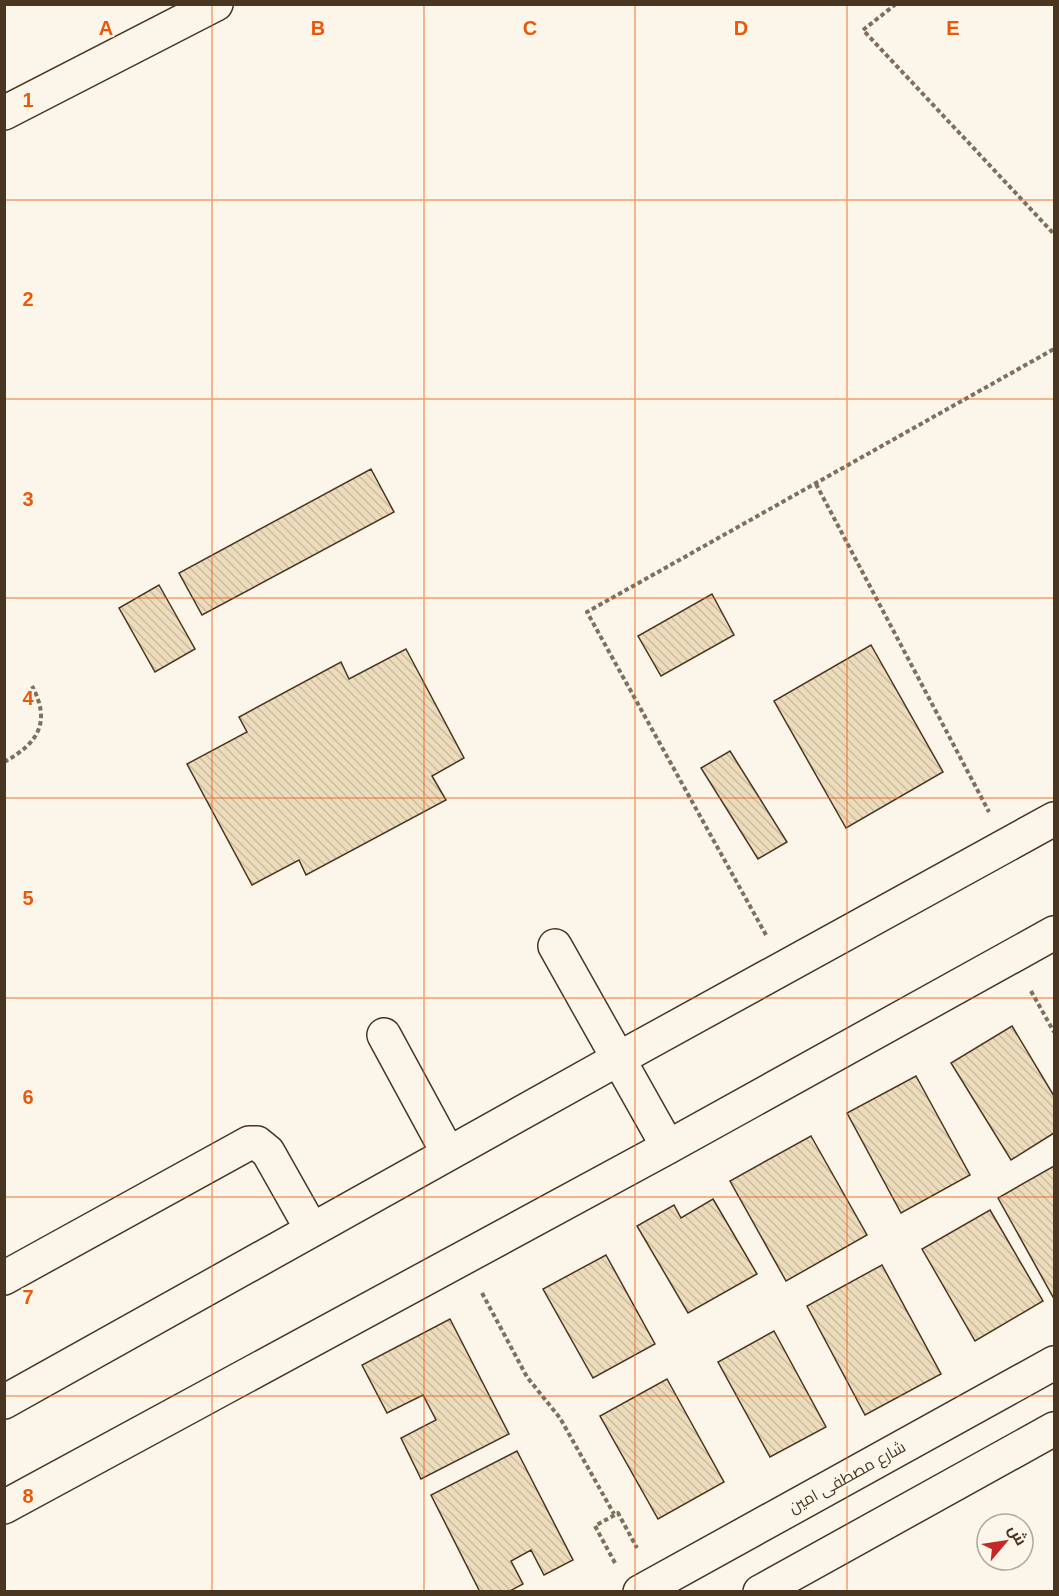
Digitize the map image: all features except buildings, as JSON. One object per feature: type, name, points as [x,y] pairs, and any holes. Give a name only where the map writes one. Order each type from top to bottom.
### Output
[{"type":"street","points":[[4,113],[216,4]]},
{"type":"street","points":[[5,1401],[448,1153],[1054,819]]},
{"type":"street","points":[[4,1508],[668,1147],[1054,933]]},
{"type":"street","points":[[555,946],[668,1147]]},
{"type":"street","points":[[384,1035],[448,1153]]},
{"type":"street","points":[[4,1278],[249,1143],[257,1143],[268,1152],[312,1230]]},
{"type":"street","name":"شارع مصطفى امين","points":[[648,1587],[1054,1363]]},
{"type":"street","points":[[760,1592],[1054,1429]]},
{"type":"path","points":[[897,4],[863,30],[1054,234]]},
{"type":"path","points":[[784,968],[587,612],[1054,349]]},
{"type":"path","points":[[816,483],[1007,846]]},
{"type":"path","points":[[4,762],[24,751],[34,740],[40,725],[41,712],[32,686]]},
{"type":"path","points":[[1012,957],[1054,1032]]},
{"type":"path","points":[[463,1258],[527,1377],[560,1418],[614,1514]]},
{"type":"path","points":[[615,1564],[595,1526],[618,1513],[648,1587]]}]
